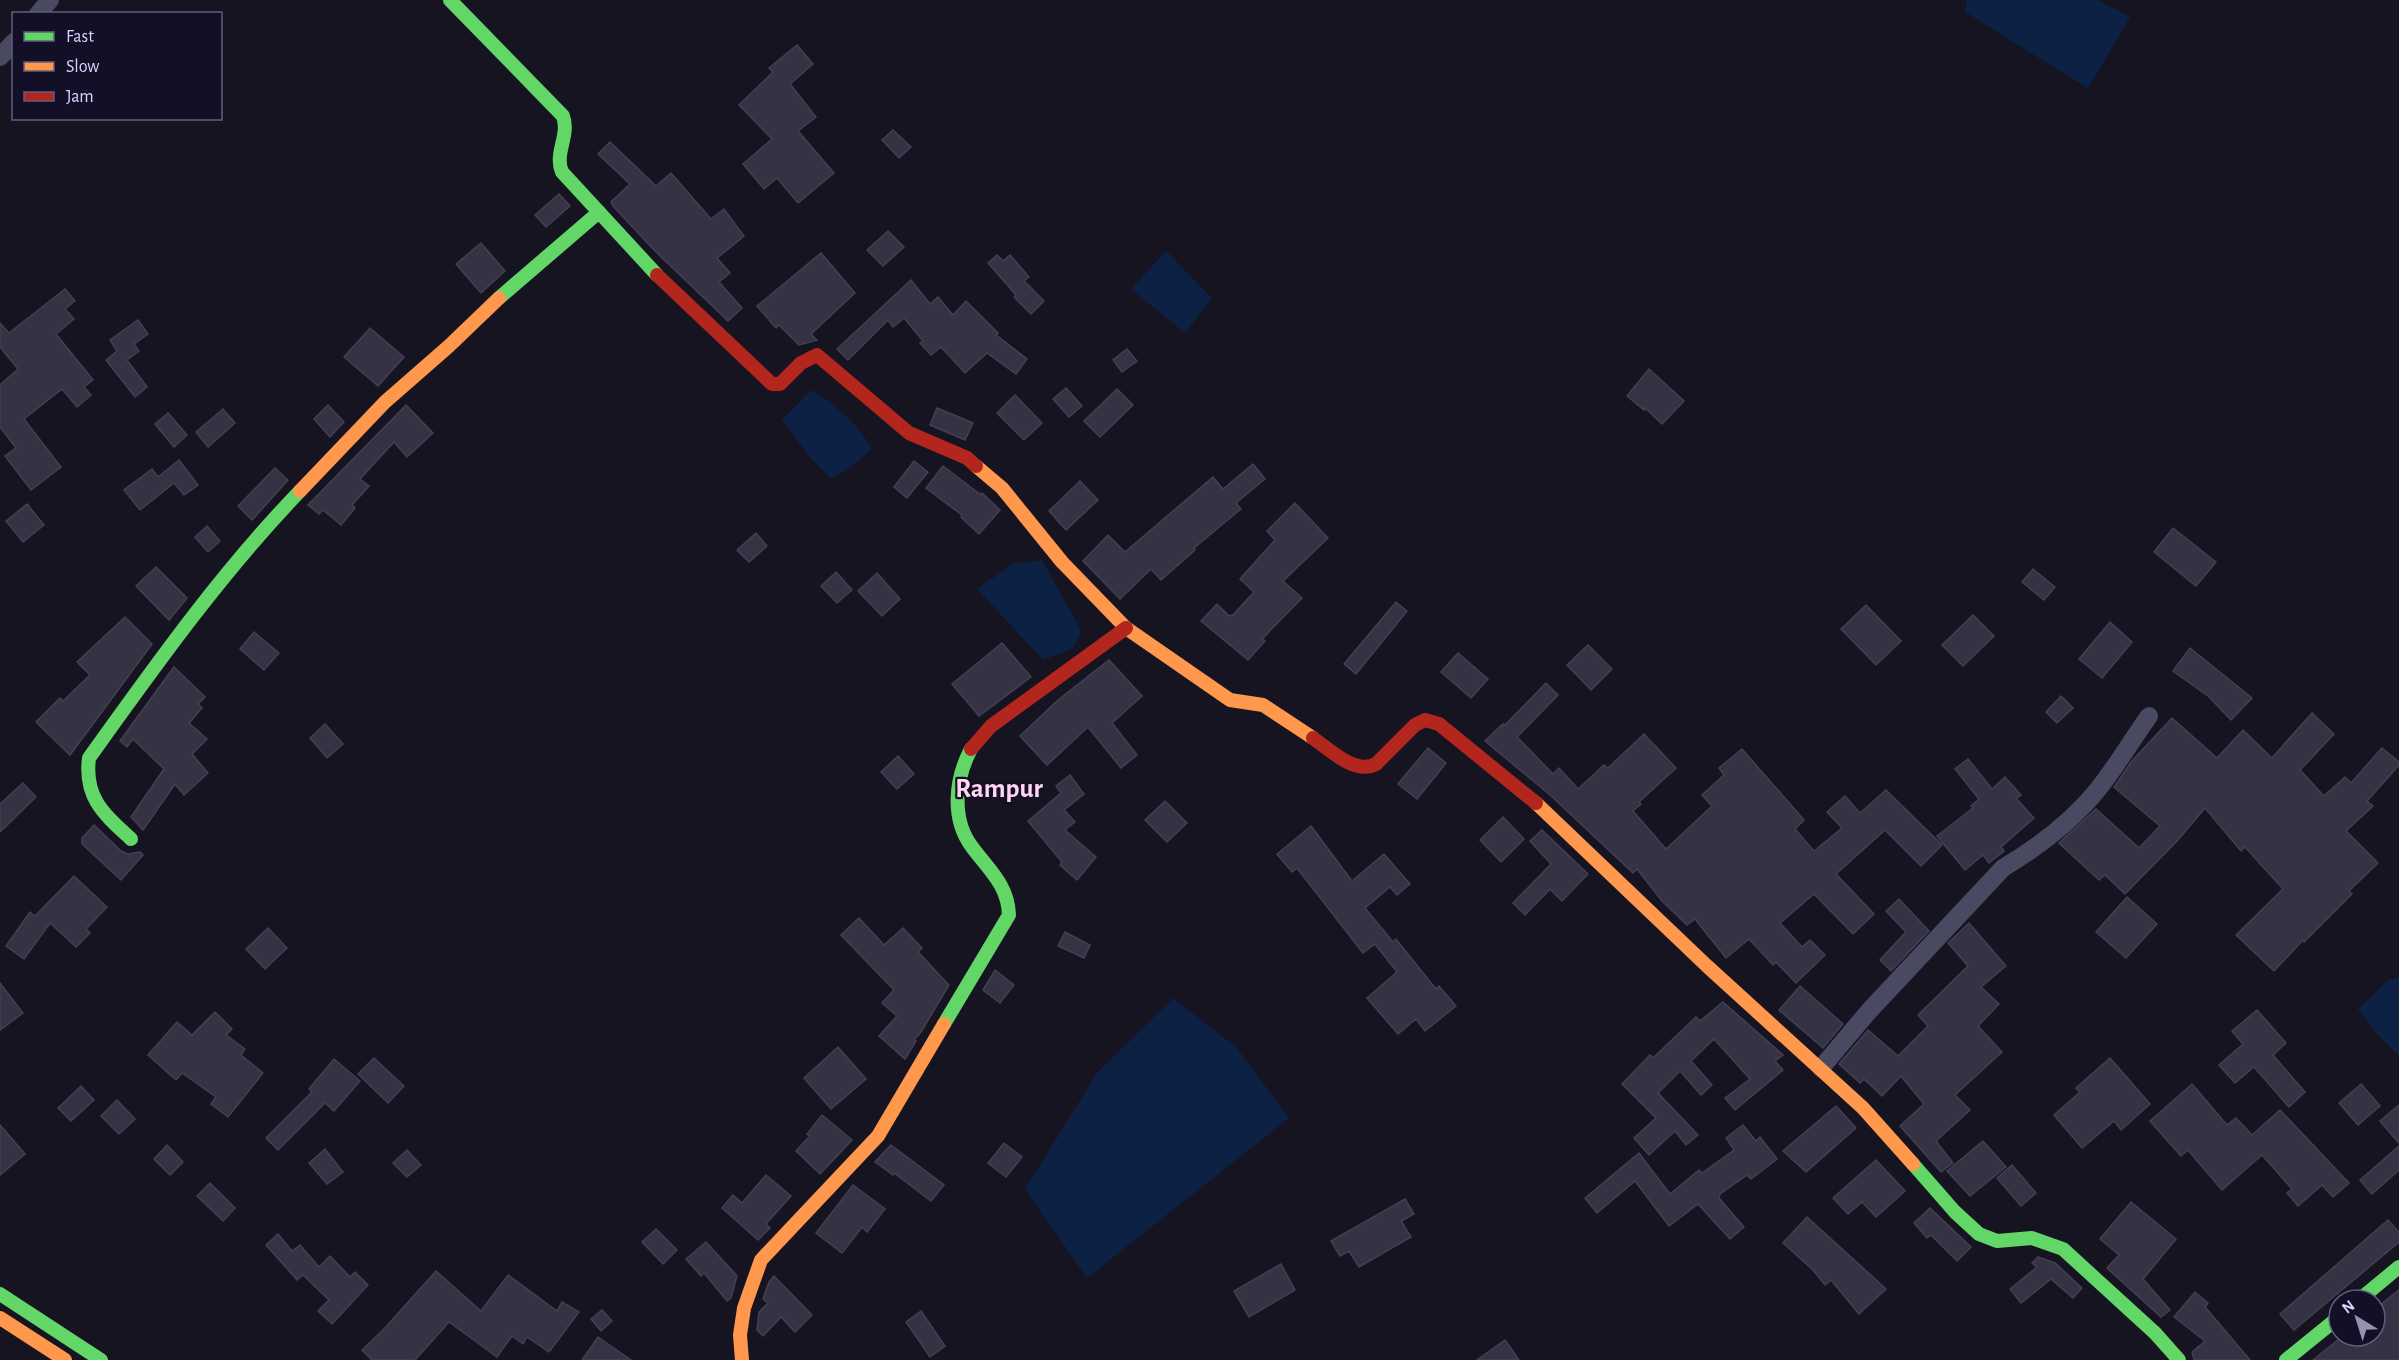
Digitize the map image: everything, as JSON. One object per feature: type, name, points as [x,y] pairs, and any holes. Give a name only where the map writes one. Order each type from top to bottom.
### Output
[{"type":"main road","points":[[450,0],[563,116],[568,130],[559,164],[571,184],[643,261],[772,384],[780,384],[808,356],[817,355],[909,433],[967,458],[1002,489],[1062,562],[1126,628],[1230,700],[1263,705],[1353,765],[1370,767],[1376,764],[1415,725],[1425,720],[1439,724],[1538,805],[1707,966],[1863,1107],[1955,1212],[1979,1234],[1997,1241],[2032,1238],[2063,1249],[2155,1333],[2179,1360]]},
{"type":"main road","points":[[131,839],[95,804],[87,774],[88,758],[187,622],[275,518],[386,402],[519,279],[599,212]]},
{"type":"main road","points":[[742,1360],[741,1336],[750,1282],[761,1260],[879,1136],[950,1011],[1009,915],[1010,901],[1005,888],[965,838],[961,822],[958,804],[961,769],[973,745],[991,726],[1126,628]]},
{"type":"main road","points":[[2374,1288],[2399,1267]]},
{"type":"main road","points":[[0,1294],[101,1360]]},
{"type":"main road","points":[[0,1318],[65,1360]]},
{"type":"main road","points":[[2286,1360],[2327,1327]]},
{"type":"street","points":[[40,12],[50,0]]},
{"type":"street","points":[[0,57],[12,44]]},
{"type":"street","points":[[1821,1068],[1869,1011],[2003,868],[2067,822],[2098,789],[2149,716]]},
{"type":"water","points":[[1967,0],[2098,0],[2130,17],[2088,88],[1965,12]]},
{"type":"water","points":[[1166,251],[1212,298],[1185,333],[1131,289]]},
{"type":"water","points":[[811,390],[846,416],[872,449],[846,471],[831,478],[809,456],[782,420]]},
{"type":"water","points":[[1042,560],[1082,632],[1072,649],[1043,660],[977,589],[1012,564]]},
{"type":"water","points":[[2399,977],[2399,1056],[2377,1034],[2358,1009],[2388,980]]},
{"type":"water","points":[[1173,998],[1236,1047],[1289,1118],[1087,1278],[1025,1189],[1097,1073]]},
{"type":"building","points":[[797,45],[813,64],[790,84],[816,117],[798,131],[834,173],[798,203],[777,178],[764,189],[743,164],[772,139],[739,105],[773,72],[769,68]]},
{"type":"building","points":[[893,130],[911,147],[899,158],[882,140]]},
{"type":"building","points":[[610,142],[656,186],[671,173],[711,219],[724,209],[744,236],[717,258],[730,273],[719,282],[742,308],[728,321],[654,250],[613,206],[611,202],[630,184],[598,154]]},
{"type":"building","points":[[559,194],[570,206],[546,227],[535,215]]},
{"type":"building","points":[[888,231],[904,247],[883,266],[867,250]]},
{"type":"building","points":[[481,243],[505,271],[481,293],[456,264]]},
{"type":"building","points":[[821,253],[855,293],[811,334],[817,340],[799,345],[779,325],[776,328],[757,306]]},
{"type":"building","points":[[997,255],[1003,261],[1010,255],[1029,277],[1024,281],[1044,301],[1031,314],[1014,297],[1016,295],[988,263]]},
{"type":"building","points":[[911,280],[930,304],[938,297],[953,315],[966,301],[998,333],[996,335],[1027,359],[1016,374],[987,353],[965,373],[941,347],[931,355],[920,343],[923,341],[904,318],[893,327],[888,320],[848,360],[837,349]]},
{"type":"building","points":[[65,289],[75,301],[65,309],[74,319],[56,334],[93,380],[84,387],[91,395],[77,407],[62,389],[24,419],[61,467],[31,490],[5,456],[16,448],[0,427],[0,385],[18,369],[0,347],[0,323],[9,333]]},
{"type":"building","points":[[138,320],[148,334],[134,344],[139,351],[127,360],[147,387],[135,397],[106,360],[117,351],[110,340]]},
{"type":"building","points":[[370,328],[404,357],[378,386],[344,357]]},
{"type":"building","points":[[1127,349],[1137,361],[1122,372],[1113,360]]},
{"type":"building","points":[[1649,369],[1684,401],[1662,424],[1645,408],[1644,410],[1627,396]]},
{"type":"building","points":[[1066,388],[1082,406],[1069,417],[1053,399]]},
{"type":"building","points":[[1117,389],[1133,405],[1100,437],[1084,421]]},
{"type":"building","points":[[1015,395],[1042,423],[1024,440],[997,413]]},
{"type":"building","points":[[328,405],[344,422],[330,437],[314,419]]},
{"type":"building","points":[[406,405],[433,433],[407,457],[394,442],[360,479],[369,486],[352,505],[355,508],[341,525],[323,510],[319,514],[308,505]]},
{"type":"building","points":[[937,408],[973,423],[965,440],[930,425]]},
{"type":"building","points":[[223,409],[235,423],[208,447],[196,432]]},
{"type":"building","points":[[168,413],[187,435],[174,447],[155,424]]},
{"type":"building","points":[[179,460],[198,485],[184,495],[174,483],[140,510],[124,490],[152,469],[158,477]]},
{"type":"building","points":[[914,461],[928,472],[907,498],[894,487]]},
{"type":"building","points":[[1253,464],[1265,479],[1236,503],[1241,509],[1194,548],[1195,550],[1161,580],[1151,569],[1120,599],[1083,561],[1108,535],[1125,552],[1213,477],[1223,489]]},
{"type":"building","points":[[943,466],[981,495],[982,493],[1000,510],[979,534],[961,517],[962,515],[926,488]]},
{"type":"building","points":[[275,468],[288,480],[252,520],[238,506]]},
{"type":"building","points":[[1080,481],[1098,500],[1066,530],[1049,511]]},
{"type":"building","points":[[1295,503],[1328,538],[1283,581],[1302,598],[1262,639],[1265,641],[1248,660],[1201,621],[1217,604],[1229,616],[1233,615],[1254,592],[1240,579],[1275,540],[1267,531]]},
{"type":"building","points":[[27,504],[44,525],[23,542],[6,521]]},
{"type":"building","points":[[207,526],[220,541],[208,552],[195,537]]},
{"type":"building","points":[[2173,528],[2216,562],[2196,586],[2154,552]]},
{"type":"building","points":[[756,533],[767,546],[749,562],[737,550]]},
{"type":"building","points":[[156,567],[187,598],[169,620],[136,586]]},
{"type":"building","points":[[2033,569],[2055,587],[2044,600],[2022,582]]},
{"type":"building","points":[[836,572],[852,590],[837,603],[821,586]]},
{"type":"building","points":[[877,573],[900,599],[882,616],[858,591]]},
{"type":"building","points":[[1396,602],[1407,611],[1356,674],[1344,664]]},
{"type":"building","points":[[1866,605],[1901,641],[1876,665],[1841,629]]},
{"type":"building","points":[[1973,615],[1994,636],[1963,666],[1942,645]]},
{"type":"building","points":[[125,617],[152,644],[70,755],[36,722],[60,698],[63,701],[90,675],[77,662]]},
{"type":"building","points":[[2110,622],[2132,642],[2102,678],[2079,659]]},
{"type":"building","points":[[254,632],[279,653],[264,670],[240,649]]},
{"type":"building","points":[[1002,643],[1031,677],[979,716],[952,684]]},
{"type":"building","points":[[1588,645],[1612,669],[1591,690],[1567,665]]},
{"type":"building","points":[[2190,648],[2252,698],[2231,720],[2208,696],[2173,671]]},
{"type":"building","points":[[1458,653],[1488,679],[1471,698],[1441,672]]},
{"type":"building","points":[[1109,660],[1142,696],[1112,723],[1137,755],[1121,768],[1088,727],[1047,765],[1020,736],[1058,700]]},
{"type":"building","points":[[174,667],[205,697],[198,704],[202,708],[189,723],[207,739],[192,754],[208,773],[184,795],[175,784],[143,830],[131,817],[164,769],[133,739],[127,747],[120,741]]},
{"type":"building","points":[[1546,683],[1558,695],[1517,737],[1553,774],[1559,768],[1578,789],[1604,765],[1608,768],[1644,734],[1676,768],[1639,802],[1641,804],[1633,811],[1666,849],[1712,806],[1702,795],[1724,775],[1719,768],[1742,749],[1804,820],[1795,829],[1814,851],[1842,828],[1827,812],[1845,796],[1860,813],[1886,790],[1942,845],[1921,866],[1885,830],[1836,874],[1874,914],[1853,934],[1814,894],[1780,923],[1802,947],[1810,940],[1825,955],[1796,983],[1776,962],[1773,965],[1749,939],[1726,958],[1695,919],[1687,925],[1662,901],[1637,869],[1633,873],[1549,794],[1485,741],[1503,724],[1505,725]]},
{"type":"building","points":[[2061,696],[2073,708],[2057,723],[2046,712]]},
{"type":"building","points":[[2312,713],[2334,734],[2300,770],[2324,796],[2345,777],[2351,783],[2382,748],[2399,762],[2399,765],[2367,801],[2373,806],[2346,831],[2378,863],[2349,891],[2352,894],[2274,971],[2236,935],[2283,889],[2245,847],[2241,851],[2205,808],[2178,840],[2125,894],[2105,875],[2099,880],[2059,843],[2096,809],[2139,848],[2160,826],[2114,787],[2131,762],[2172,718],[2217,758],[2243,730],[2272,758]]},
{"type":"building","points":[[325,724],[343,744],[327,758],[310,738]]},
{"type":"building","points":[[1428,748],[1446,763],[1417,799],[1398,784]]},
{"type":"building","points":[[898,756],[914,774],[897,789],[881,772]]},
{"type":"building","points":[[1968,759],[1992,789],[2005,777],[2021,795],[2016,798],[2034,818],[2001,847],[2004,851],[1989,863],[1983,855],[1965,870],[1937,836],[1973,808],[1971,806],[1979,799],[1955,769]]},
{"type":"building","points":[[1070,775],[1084,794],[1064,810],[1075,822],[1065,830],[1096,857],[1077,880],[1060,865],[1062,862],[1028,821],[1061,793],[1056,786]]},
{"type":"building","points":[[23,783],[36,797],[0,832],[0,804]]},
{"type":"building","points":[[1165,801],[1187,823],[1167,842],[1145,820]]},
{"type":"building","points":[[1503,817],[1524,839],[1501,862],[1480,840]]},
{"type":"building","points":[[94,825],[121,851],[128,854],[140,852],[143,855],[121,880],[82,844],[82,838]]},
{"type":"building","points":[[1311,826],[1352,881],[1384,854],[1410,884],[1397,895],[1390,887],[1365,908],[1393,942],[1396,939],[1436,989],[1439,986],[1456,1006],[1425,1031],[1416,1019],[1398,1034],[1367,998],[1397,972],[1375,944],[1363,953],[1297,868],[1292,872],[1277,854]]},
{"type":"building","points":[[1542,830],[1588,874],[1562,901],[1550,889],[1525,915],[1513,903],[1551,864],[1530,841]]},
{"type":"building","points":[[74,876],[107,907],[86,929],[90,933],[76,947],[50,923],[24,959],[6,946],[30,912],[35,916]]},
{"type":"building","points":[[2127,897],[2157,924],[2126,958],[2096,932]]},
{"type":"building","points":[[1899,899],[1929,931],[1891,971],[1880,960],[1906,932],[1886,911]]},
{"type":"building","points":[[859,918],[884,945],[903,928],[922,948],[918,952],[949,985],[914,1040],[916,1041],[905,1059],[879,1036],[897,1016],[882,1003],[894,990],[841,935]]},
{"type":"building","points":[[1969,923],[2006,966],[1981,987],[1999,1004],[1978,1026],[2002,1052],[1955,1095],[1970,1110],[1936,1141],[1953,1163],[1941,1172],[1900,1126],[1924,1104],[1901,1076],[1882,1096],[1864,1079],[1860,1083],[1839,1064],[1868,1030],[1898,1056],[1928,1026],[1918,1015],[1968,966],[1948,943]]},
{"type":"building","points":[[268,928],[287,948],[265,969],[246,949]]},
{"type":"building","points":[[1065,932],[1090,945],[1084,958],[1058,946]]},
{"type":"building","points":[[995,970],[1014,985],[1000,1003],[983,990]]},
{"type":"building","points":[[0,983],[23,1013],[0,1030]]},
{"type":"building","points":[[1800,986],[1843,1024],[1823,1048],[1779,1010]]},
{"type":"building","points":[[1723,1002],[1783,1055],[1775,1061],[1783,1070],[1735,1110],[1725,1098],[1750,1079],[1714,1039],[1691,1061],[1712,1085],[1701,1095],[1680,1071],[1658,1093],[1698,1135],[1686,1145],[1675,1131],[1649,1155],[1634,1138],[1656,1118],[1622,1084],[1650,1055],[1653,1058],[1696,1017],[1700,1021]]},
{"type":"building","points":[[2257,1010],[2286,1043],[2273,1055],[2305,1092],[2289,1107],[2254,1067],[2235,1083],[2219,1065],[2243,1044],[2232,1031]]},
{"type":"building","points":[[215,1012],[232,1029],[226,1035],[245,1049],[241,1055],[263,1073],[228,1117],[211,1104],[216,1097],[182,1073],[176,1080],[148,1055],[177,1022],[192,1035]]},
{"type":"building","points":[[838,1047],[866,1079],[831,1109],[804,1078]]},
{"type":"building","points":[[374,1058],[404,1086],[388,1103],[358,1074]]},
{"type":"building","points":[[2110,1058],[2150,1104],[2121,1130],[2114,1121],[2082,1148],[2054,1115],[2080,1092],[2076,1088]]},
{"type":"building","points":[[334,1059],[360,1081],[334,1111],[325,1103],[278,1150],[266,1138],[312,1092],[309,1089]]},
{"type":"building","points":[[2192,1084],[2227,1125],[2236,1118],[2252,1135],[2280,1110],[2349,1183],[2333,1197],[2322,1185],[2298,1206],[2287,1193],[2292,1189],[2262,1155],[2222,1190],[2188,1150],[2181,1156],[2150,1121]]},
{"type":"building","points":[[2361,1084],[2380,1106],[2358,1125],[2339,1103]]},
{"type":"building","points":[[81,1086],[94,1100],[71,1121],[58,1108]]},
{"type":"building","points":[[117,1100],[135,1119],[119,1134],[101,1116]]},
{"type":"building","points":[[2399,1105],[2399,1143],[2380,1121]]},
{"type":"building","points":[[1836,1106],[1856,1128],[1806,1172],[1783,1151]]},
{"type":"building","points":[[822,1115],[852,1140],[820,1174],[796,1151],[810,1136],[807,1134]]},
{"type":"building","points":[[0,1125],[25,1154],[0,1175]]},
{"type":"building","points":[[1743,1125],[1756,1141],[1760,1137],[1777,1159],[1751,1179],[1747,1175],[1720,1194],[1719,1198],[1744,1227],[1730,1239],[1698,1204],[1669,1226],[1635,1181],[1597,1213],[1585,1198],[1639,1153],[1670,1194],[1699,1170],[1702,1173],[1734,1150],[1726,1138]]},
{"type":"building","points":[[1983,1141],[2006,1167],[1970,1196],[1947,1171]]},
{"type":"building","points":[[1004,1143],[1022,1157],[1006,1177],[988,1163]]},
{"type":"building","points":[[167,1145],[183,1162],[170,1175],[154,1159]]},
{"type":"building","points":[[891,1145],[944,1185],[931,1201],[894,1173],[893,1175],[875,1162]]},
{"type":"building","points":[[2399,1146],[2399,1170],[2372,1194],[2360,1180]]},
{"type":"building","points":[[325,1149],[343,1172],[327,1184],[309,1163]]},
{"type":"building","points":[[407,1150],[421,1165],[407,1177],[393,1163]]},
{"type":"building","points":[[1876,1160],[1905,1191],[1876,1217],[1862,1202],[1848,1214],[1833,1198]]},
{"type":"building","points":[[2012,1165],[2036,1193],[2021,1206],[1997,1178]]},
{"type":"building","points":[[766,1175],[791,1196],[766,1224],[770,1228],[758,1240],[722,1208],[733,1195],[742,1203]]},
{"type":"building","points":[[210,1183],[235,1208],[223,1221],[197,1196]]},
{"type":"building","points":[[853,1185],[885,1209],[867,1232],[862,1227],[842,1253],[816,1233]]},
{"type":"building","points":[[1405,1199],[1414,1214],[1401,1221],[1411,1237],[1359,1267],[1349,1251],[1340,1256],[1331,1241]]},
{"type":"building","points":[[2131,1202],[2176,1239],[2143,1279],[2170,1310],[2161,1317],[2107,1268],[2119,1255],[2100,1239]]},
{"type":"building","points":[[1930,1208],[1971,1247],[1957,1261],[1931,1235],[1927,1238],[1914,1223]]},
{"type":"building","points":[[1807,1217],[1886,1289],[1859,1314],[1831,1280],[1825,1285],[1813,1270],[1783,1243]]},
{"type":"building","points":[[2388,1220],[2399,1232],[2399,1242],[2344,1288],[2327,1288],[2327,1302],[2294,1330],[2280,1314]]},
{"type":"building","points":[[656,1229],[677,1250],[663,1264],[642,1242]]},
{"type":"building","points":[[278,1234],[292,1251],[300,1245],[319,1267],[330,1256],[350,1277],[355,1272],[368,1285],[332,1324],[318,1311],[329,1300],[303,1275],[297,1280],[266,1245]]},
{"type":"building","points":[[706,1242],[737,1276],[731,1298],[727,1301],[704,1273],[701,1276],[686,1259]]},
{"type":"building","points":[[2038,1257],[2055,1263],[2082,1288],[2073,1298],[2051,1279],[2021,1303],[2010,1289],[2037,1267],[2032,1263]]},
{"type":"building","points":[[1281,1264],[1295,1290],[1249,1317],[1234,1291]]},
{"type":"building","points":[[436,1271],[481,1311],[508,1275],[557,1311],[562,1302],[579,1312],[549,1352],[527,1337],[523,1344],[512,1336],[497,1357],[449,1322],[415,1360],[372,1360],[362,1350]]},
{"type":"building","points":[[774,1276],[812,1315],[795,1332],[781,1317],[763,1336],[757,1330],[759,1312],[768,1303],[763,1299],[769,1282]]},
{"type":"building","points":[[2399,1290],[2399,1360],[2313,1360],[2328,1348],[2387,1348],[2387,1300]]},
{"type":"building","points":[[2195,1292],[2208,1303],[2205,1307],[2250,1360],[2194,1360],[2192,1352],[2205,1341],[2174,1317]]},
{"type":"building","points":[[602,1310],[612,1321],[601,1331],[591,1319]]},
{"type":"building","points":[[921,1311],[945,1346],[930,1357],[906,1322]]},
{"type":"building","points":[[598,1337],[631,1360],[582,1360]]},
{"type":"building","points":[[1505,1340],[1519,1360],[1477,1360]]},
{"type":"traffic: fast","points":[[450,0],[563,116],[565,131],[560,158],[562,172],[657,275]]},
{"type":"traffic: fast","points":[[499,298],[599,212]]},
{"type":"traffic: fast","points":[[131,839],[105,813],[93,795],[88,772],[89,758],[216,587],[300,491]]},
{"type":"traffic: fast","points":[[944,1024],[1009,915],[1008,904],[1001,886],[965,836],[958,812],[961,773],[971,749]]},
{"type":"traffic: fast","points":[[1913,1164],[1955,1212],[1979,1234],[1997,1241],[2032,1238],[2063,1249],[2155,1333],[2179,1360]]},
{"type":"traffic: fast","points":[[2374,1288],[2399,1267]]},
{"type":"traffic: fast","points":[[0,1294],[101,1360]]},
{"type":"traffic: fast","points":[[2286,1360],[2327,1327]]},
{"type":"traffic: slow","points":[[300,491],[385,402],[499,298]]},
{"type":"traffic: slow","points":[[976,466],[1002,488],[1062,562],[1126,628],[1230,700],[1263,705],[1313,738]]},
{"type":"traffic: slow","points":[[1536,803],[1707,966],[1863,1108],[1913,1164]]},
{"type":"traffic: slow","points":[[742,1360],[740,1335],[744,1308],[761,1260],[878,1136],[944,1024]]},
{"type":"traffic: slow","points":[[0,1318],[65,1360]]},
{"type":"traffic: jam","points":[[657,275],[772,384],[780,384],[801,363],[817,355],[909,433],[967,458],[976,466]]},
{"type":"traffic: jam","points":[[971,749],[991,726],[1126,628]]},
{"type":"traffic: jam","points":[[1313,738],[1343,760],[1368,767],[1376,764],[1415,725],[1425,720],[1439,724],[1536,803]]},
{"type":"district","name":"Rampur","points":[[999,788]]}]
